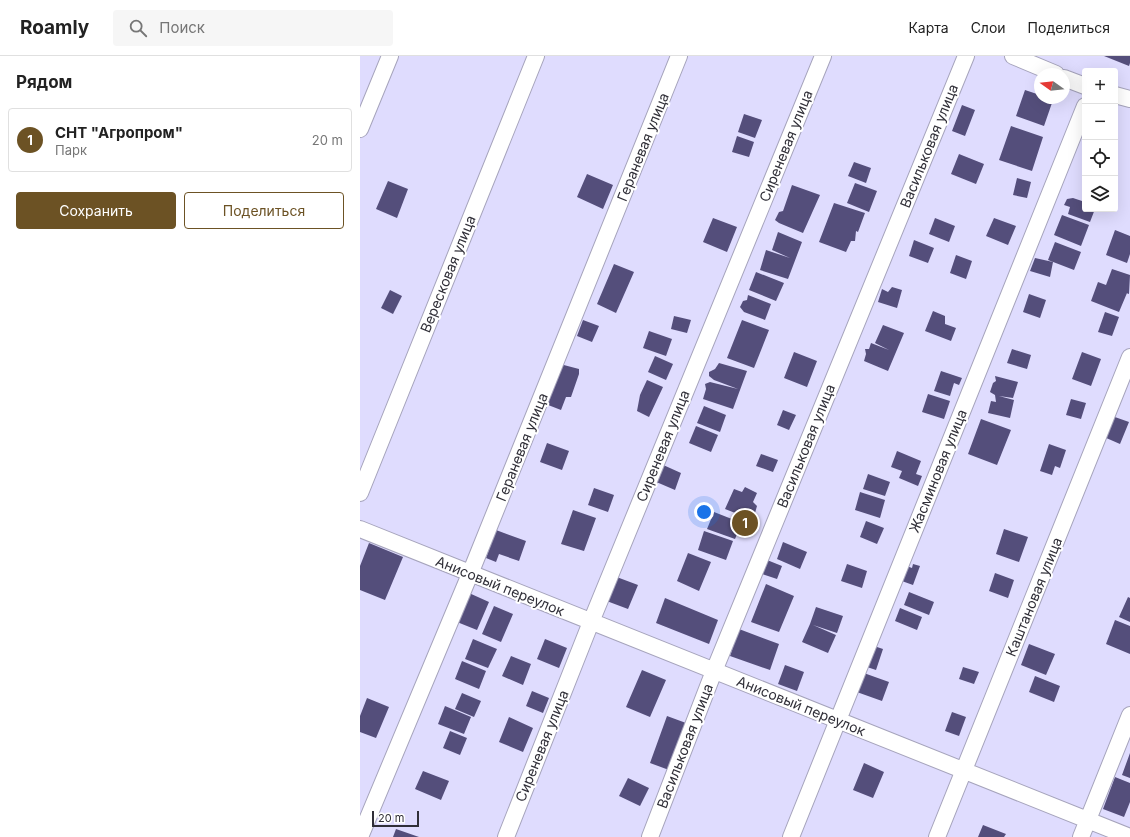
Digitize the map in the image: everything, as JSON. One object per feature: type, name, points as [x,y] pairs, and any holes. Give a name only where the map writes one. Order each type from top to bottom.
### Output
[{"type":"lane","points":[[360,129],[390,56]]},
{"type":"lane","name":"Вересковая улица","points":[[360,493],[536,56]]},
{"type":"lane","name":"Гераневая улица","points":[[360,837],[470,574],[679,56]]},
{"type":"lane","name":"Сиреневая улица","points":[[506,837],[591,622],[823,56]]},
{"type":"lane","name":"Васильковая улица","points":[[650,837],[714,671],[966,56]]},
{"type":"lane","points":[[1013,56],[1042,68]]},
{"type":"lane","points":[[1070,80],[1082,85]]},
{"type":"lane","name":"Жасминовая улица","points":[[791,837],[1082,113]]},
{"type":"lane","name":"Каштановая улица","points":[[937,837],[1130,356]]},
{"type":"lane","name":"Анисовый переулок","points":[[360,529],[1130,837]]},
{"type":"lane","points":[[1081,837],[1130,715]]},
{"type":"shaded area","points":[[360,56],[1130,56],[1130,837],[360,837]]},
{"type":"building","points":[[1104,56],[1130,56],[1129,66]]},
{"type":"building","points":[[1025,90],[1034,93],[1034,104],[1052,104],[1044,126],[1016,116]]},
{"type":"building","points":[[962,105],[975,110],[965,136],[952,131]]},
{"type":"building","points":[[744,114],[762,120],[755,138],[738,132]]},
{"type":"building","points":[[1011,126],[1043,137],[1032,171],[999,160]]},
{"type":"building","points":[[737,136],[754,142],[749,157],[732,152]]},
{"type":"building","points":[[959,154],[984,164],[976,184],[951,174]]},
{"type":"building","points":[[854,162],[871,168],[866,183],[848,176]]},
{"type":"building","points":[[587,174],[613,185],[603,209],[577,197]]},
{"type":"building","points":[[1017,178],[1031,182],[1027,198],[1013,195]]},
{"type":"building","points":[[388,181],[408,189],[397,218],[376,209]]},
{"type":"building","points":[[855,183],[877,191],[869,212],[847,203]]},
{"type":"building","points":[[792,185],[820,195],[803,233],[775,220],[779,212],[783,211]]},
{"type":"building","points":[[1073,198],[1082,201],[1082,212],[1094,212],[1090,222],[1068,214],[1070,207],[1064,205],[1067,199]]},
{"type":"building","points":[[834,203],[865,213],[858,232],[856,231],[855,241],[851,241],[846,252],[819,242]]},
{"type":"building","points":[[1062,215],[1089,225],[1081,246],[1054,235]]},
{"type":"building","points":[[713,218],[737,227],[727,252],[703,242]]},
{"type":"building","points":[[935,218],[955,226],[949,242],[929,234]]},
{"type":"building","points":[[994,218],[1016,226],[1008,245],[986,236]]},
{"type":"building","points":[[1115,230],[1130,236],[1130,254],[1127,263],[1106,255]]},
{"type":"building","points":[[778,232],[802,242],[788,279],[760,270],[766,250],[790,258],[772,250]]},
{"type":"building","points":[[914,240],[934,248],[928,263],[909,256]]},
{"type":"building","points":[[1055,242],[1081,252],[1074,270],[1048,260]]},
{"type":"building","points":[[956,255],[972,261],[966,279],[950,273]]},
{"type":"building","points":[[1035,258],[1053,262],[1050,277],[1030,271]]},
{"type":"building","points":[[614,264],[634,272],[616,313],[597,304]]},
{"type":"building","points":[[1112,269],[1130,275],[1129,294],[1127,293],[1119,312],[1091,301],[1098,282],[1106,285]]},
{"type":"building","points":[[756,272],[784,283],[776,301],[749,290]]},
{"type":"building","points":[[892,287],[902,290],[897,308],[878,302],[882,289],[888,292]]},
{"type":"building","points":[[390,290],[402,296],[393,314],[381,308]]},
{"type":"building","points":[[1029,294],[1046,300],[1040,318],[1023,312]]},
{"type":"building","points":[[748,295],[771,304],[765,320],[744,312],[740,307],[743,301],[747,300]]},
{"type":"building","points":[[933,311],[945,316],[945,324],[956,328],[951,341],[925,331]]},
{"type":"building","points":[[1105,312],[1119,317],[1112,336],[1098,332]]},
{"type":"building","points":[[674,316],[691,320],[687,333],[671,329]]},
{"type":"building","points":[[583,320],[599,326],[592,342],[577,336]]},
{"type":"building","points":[[742,320],[769,330],[754,368],[727,358]]},
{"type":"building","points":[[883,325],[904,333],[888,371],[864,361],[866,354],[865,349],[869,349],[871,343],[889,350],[875,343]]},
{"type":"building","points":[[649,331],[672,339],[666,356],[643,348]]},
{"type":"building","points":[[1012,349],[1031,355],[1027,369],[1007,363]]},
{"type":"building","points":[[794,352],[817,361],[807,387],[784,378]]},
{"type":"building","points":[[1082,352],[1101,359],[1091,386],[1072,379]]},
{"type":"building","points":[[655,356],[673,364],[666,380],[648,372]]},
{"type":"building","points":[[719,363],[747,371],[733,409],[703,399],[706,389],[705,384],[710,382],[738,389],[714,380],[709,376],[709,372],[715,369]]},
{"type":"building","points":[[560,364],[579,369],[579,374],[571,397],[566,397],[561,410],[543,403]]},
{"type":"building","points":[[941,371],[962,378],[959,385],[954,383],[950,396],[934,391]]},
{"type":"building","points":[[995,376],[1018,382],[1013,398],[999,396],[1014,400],[1010,418],[988,413],[991,401],[996,402],[995,395],[990,392],[993,383],[996,381]]},
{"type":"building","points":[[647,380],[663,387],[649,417],[637,411],[640,395]]},
{"type":"building","points":[[928,394],[950,401],[944,419],[922,412]]},
{"type":"building","points":[[1071,399],[1086,403],[1081,419],[1066,415]]},
{"type":"building","points":[[704,406],[726,415],[720,432],[697,423]]},
{"type":"building","points":[[783,410],[796,415],[789,430],[777,425]]},
{"type":"building","points":[[1112,416],[1129,422],[1120,444],[1104,437]]},
{"type":"building","points":[[981,419],[1011,430],[997,465],[968,454]]},
{"type":"building","points":[[696,426],[718,435],[711,452],[689,443]]},
{"type":"building","points":[[547,443],[569,451],[562,470],[540,462]]},
{"type":"building","points":[[1049,444],[1066,450],[1060,468],[1055,466],[1052,475],[1040,471]]},
{"type":"building","points":[[897,451],[921,461],[916,474],[922,476],[918,486],[899,478],[902,471],[891,467]]},
{"type":"building","points":[[761,454],[778,460],[773,472],[756,466]]},
{"type":"building","points":[[661,464],[681,473],[675,490],[654,481]]},
{"type":"building","points":[[868,474],[890,482],[885,496],[863,489]]},
{"type":"building","points":[[745,487],[757,493],[753,502],[757,506],[755,513],[748,518],[725,509],[734,489],[742,492]]},
{"type":"building","points":[[594,488],[614,495],[608,512],[588,505]]},
{"type":"building","points":[[860,492],[885,500],[880,518],[855,510]]},
{"type":"building","points":[[573,510],[596,518],[584,551],[561,544]]},
{"type":"building","points":[[714,512],[742,523],[735,539],[707,529]]},
{"type":"building","points":[[866,521],[884,528],[877,544],[860,537]]},
{"type":"building","points":[[1004,529],[1028,537],[1019,562],[996,554]]},
{"type":"building","points":[[496,530],[526,541],[519,561],[499,554],[496,562],[486,558]]},
{"type":"building","points":[[704,531],[733,541],[726,560],[698,550]]},
{"type":"building","points":[[783,542],[807,552],[800,569],[777,559]]},
{"type":"building","points":[[369,543],[403,557],[385,600],[360,590],[360,566]]},
{"type":"building","points":[[688,553],[711,562],[699,591],[677,581]]},
{"type":"building","points":[[767,560],[782,566],[777,579],[762,574]]},
{"type":"building","points":[[847,564],[867,571],[862,588],[841,581]]},
{"type":"building","points":[[913,564],[920,566],[913,585],[899,580],[904,565],[912,568]]},
{"type":"building","points":[[995,573],[1014,580],[1008,598],[989,591]]},
{"type":"building","points":[[614,576],[638,585],[628,609],[604,600]]},
{"type":"building","points":[[766,584],[794,596],[779,632],[751,622]]},
{"type":"building","points":[[909,592],[934,602],[929,615],[904,605]]},
{"type":"building","points":[[469,593],[489,602],[477,630],[457,622]]},
{"type":"building","points":[[1128,597],[1130,598],[1130,622],[1119,617]]},
{"type":"building","points":[[665,598],[718,620],[709,644],[656,623]]},
{"type":"building","points":[[494,606],[513,614],[501,642],[482,634]]},
{"type":"building","points":[[816,607],[843,616],[837,633],[813,625],[836,635],[828,653],[802,642]]},
{"type":"building","points":[[900,608],[922,617],[917,630],[895,621]]},
{"type":"building","points":[[1115,620],[1130,626],[1130,654],[1106,644]]},
{"type":"building","points":[[739,629],[779,644],[770,670],[730,656]]},
{"type":"building","points":[[473,639],[497,649],[488,668],[465,659]]},
{"type":"building","points":[[545,639],[567,648],[559,668],[537,659]]},
{"type":"building","points":[[1029,644],[1055,654],[1046,675],[1021,665]]},
{"type":"building","points":[[871,645],[883,649],[876,670],[864,666]]},
{"type":"building","points":[[511,656],[531,664],[523,685],[502,676]]},
{"type":"building","points":[[462,661],[486,671],[479,689],[455,679]]},
{"type":"building","points":[[785,665],[804,672],[797,691],[778,684]]},
{"type":"building","points":[[963,667],[979,672],[974,684],[959,679]]},
{"type":"building","points":[[642,670],[666,680],[650,717],[626,707]]},
{"type":"building","points":[[861,672],[889,682],[882,701],[854,691]]},
{"type":"building","points":[[1035,676],[1060,686],[1054,702],[1029,692]]},
{"type":"building","points":[[532,691],[549,698],[543,713],[526,706]]},
{"type":"building","points":[[462,693],[481,701],[474,717],[455,709]]},
{"type":"building","points":[[367,698],[389,707],[376,738],[360,732],[360,716]]},
{"type":"building","points":[[445,706],[471,717],[464,734],[438,724]]},
{"type":"building","points":[[952,712],[966,717],[959,736],[945,731]]},
{"type":"building","points":[[667,716],[686,723],[669,770],[650,763]]},
{"type":"building","points":[[509,717],[533,728],[523,752],[499,742]]},
{"type":"building","points":[[450,731],[467,738],[460,755],[443,748]]},
{"type":"building","points":[[1130,753],[1130,778],[1122,775]]},
{"type":"building","points":[[864,763],[884,772],[873,798],[853,790]]},
{"type":"building","points":[[423,771],[449,781],[441,800],[415,789]]},
{"type":"building","points":[[1115,777],[1130,783],[1130,802],[1124,817],[1103,809]]},
{"type":"building","points":[[628,778],[649,788],[640,806],[619,796]]},
{"type":"building","points":[[983,825],[1006,834],[1004,837],[978,837]]},
{"type":"building","points":[[396,829],[419,837],[393,837]]},
{"type":"place","name":"СНТ \"Агропром\"","points":[[745,523]]}]
